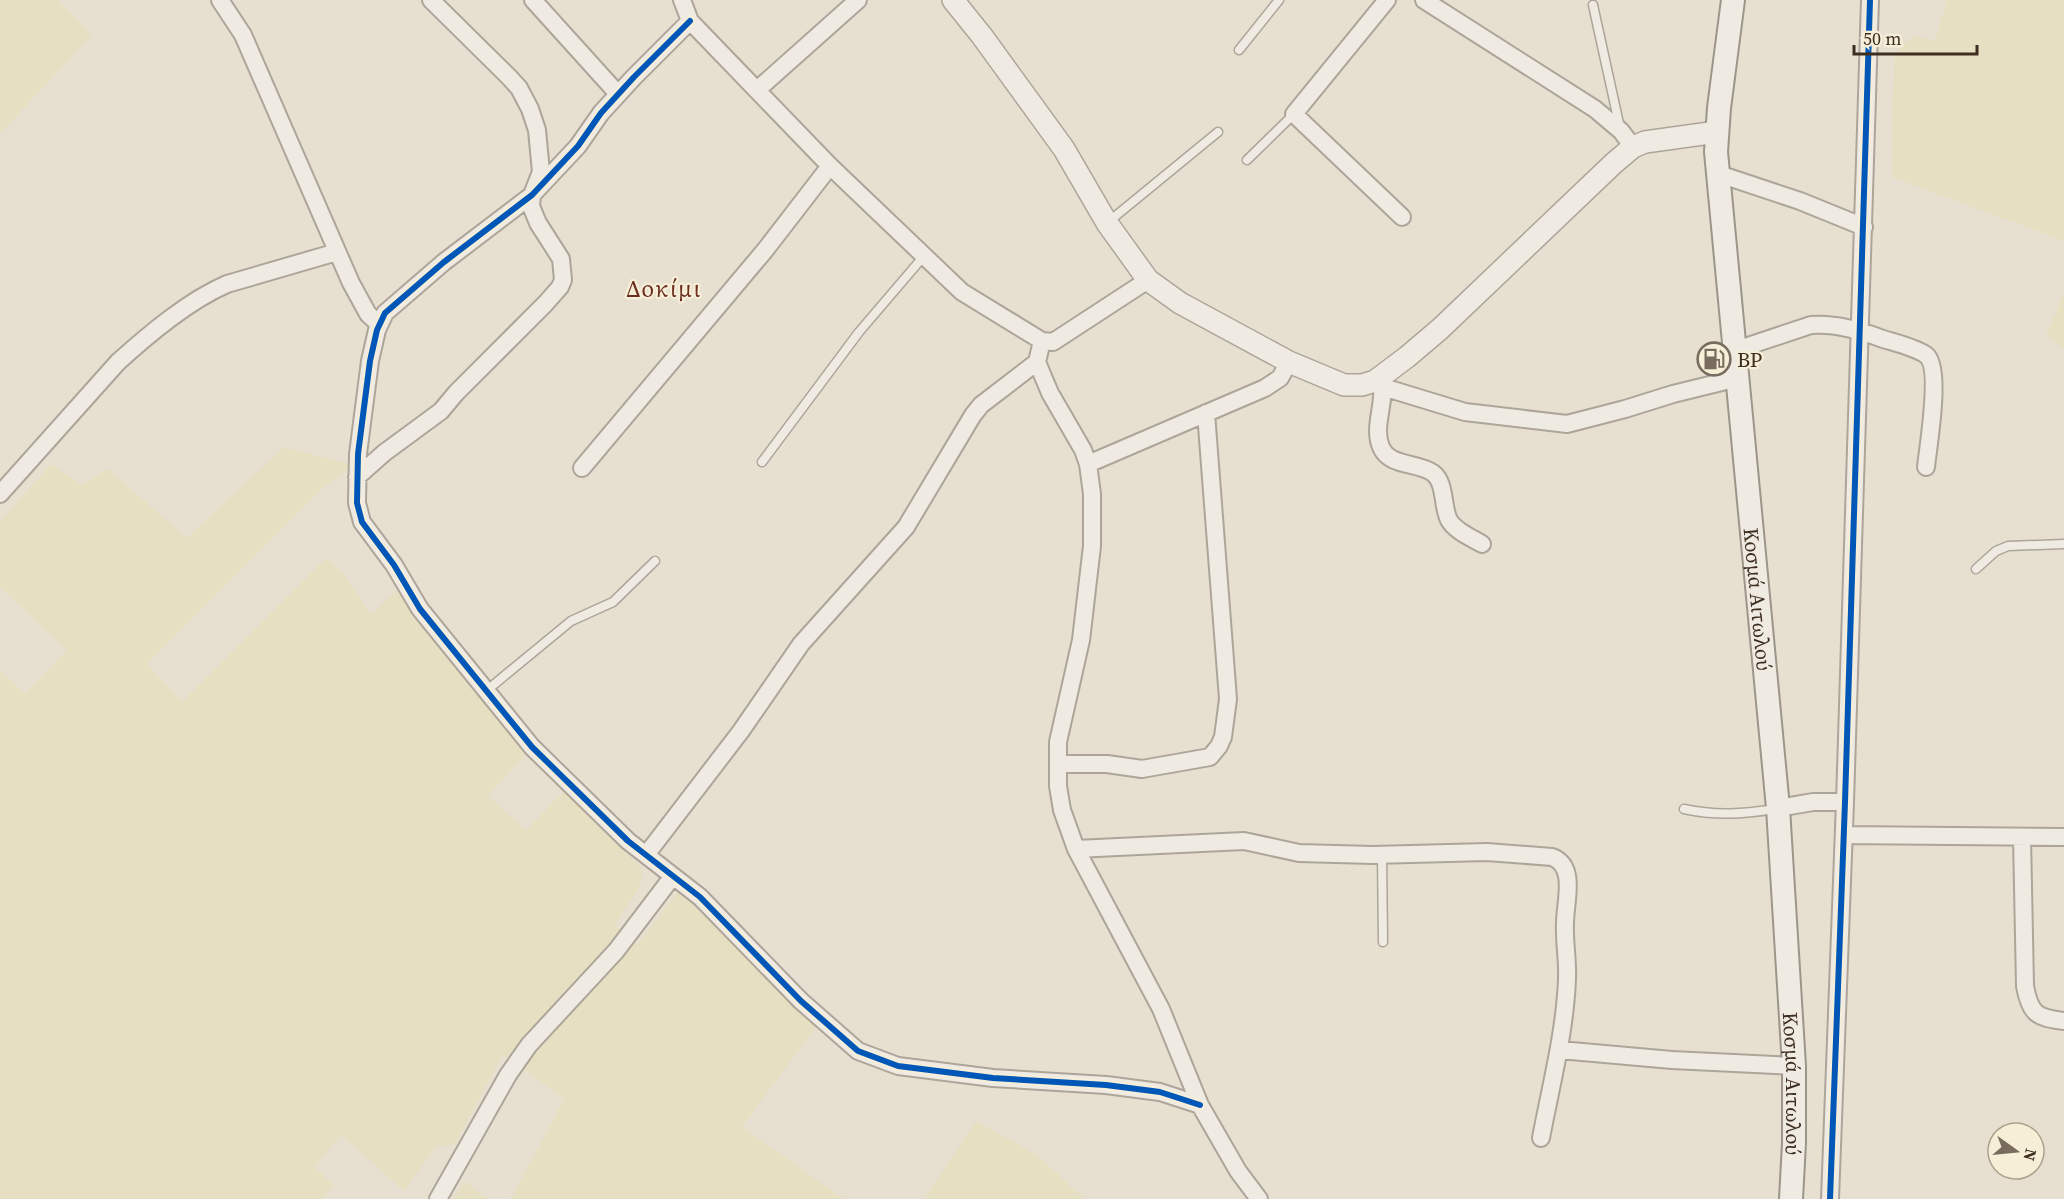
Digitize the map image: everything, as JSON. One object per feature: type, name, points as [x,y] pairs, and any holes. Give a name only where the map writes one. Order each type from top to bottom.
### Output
[{"type":"main road","name":"Κοσμά Αιτωλού","points":[[1733,0],[1716,132],[1778,808],[1794,1066],[1791,1199]]},
{"type":"street","points":[[220,0],[243,35],[337,252],[368,314],[379,324]]},
{"type":"street","points":[[357,477],[384,453],[441,411],[560,287],[564,276],[562,262],[531,206],[532,195],[541,172],[534,120],[523,95],[509,77],[431,0]]},
{"type":"street","points":[[534,0],[618,94]]},
{"type":"street","points":[[681,0],[690,21],[830,166],[962,292],[1042,341],[1053,342],[1063,337],[1148,280]]},
{"type":"street","points":[[757,90],[858,0]]},
{"type":"street","points":[[952,0],[982,36],[1064,149],[1107,223],[1148,280],[1180,303],[1289,362],[1339,384],[1350,386],[1382,382],[1465,412],[1567,424],[1738,378]]},
{"type":"street","points":[[1387,0],[1294,114],[1402,217]]},
{"type":"street","points":[[1424,0],[1595,109],[1627,139],[1658,140],[1716,132]]},
{"type":"street","points":[[1830,1199],[1844,835],[1870,0]]},
{"type":"street","points":[[690,21],[618,94],[601,113],[578,146],[532,195],[444,262],[390,308],[379,324],[370,361],[357,477],[357,503],[362,522],[394,565],[420,609],[532,747],[627,841],[700,897],[801,1000],[858,1051],[898,1066],[952,1074],[1106,1085],[1160,1092],[1200,1105]]},
{"type":"street","points":[[1482,544],[1455,527],[1449,520],[1439,482],[1433,473],[1389,457],[1381,448],[1379,424],[1382,382],[1607,169],[1627,139]]},
{"type":"street","points":[[582,468],[766,249],[830,166]]},
{"type":"street","points":[[1719,174],[1800,201],[1864,227]]},
{"type":"street","points":[[0,494],[118,362],[136,345],[209,291],[337,252]]},
{"type":"street","points":[[1736,350],[1811,325],[1823,324],[1860,330],[1924,354],[1932,365],[1933,393],[1926,467]]},
{"type":"street","points":[[1042,341],[1037,362],[1050,393],[1083,450],[1088,464],[1092,494],[1091,554],[1081,640],[1058,742],[1058,786],[1062,810],[1076,849],[1161,1009],[1200,1105],[1238,1171],[1259,1199]]},
{"type":"street","points":[[646,855],[741,731],[801,644],[906,527],[973,415],[981,405],[1037,362]]},
{"type":"street","points":[[1088,464],[1269,386],[1280,378],[1289,362]]},
{"type":"street","points":[[1058,764],[1107,764],[1142,769],[1210,757],[1219,746],[1225,728],[1228,699],[1206,413]]},
{"type":"street","points":[[1778,808],[1813,802],[1845,802]]},
{"type":"street","points":[[1844,835],[2064,837]]},
{"type":"street","points":[[2022,837],[2027,999],[2037,1014],[2044,1018],[2064,1021]]},
{"type":"street","points":[[1076,849],[1244,841],[1299,853],[1487,852],[1552,857],[1559,860],[1567,872],[1564,922],[1567,978],[1560,1050],[1541,1138]]},
{"type":"street","points":[[438,1199],[508,1075],[529,1045],[616,951],[673,876]]},
{"type":"street","points":[[1560,1050],[1672,1060],[1794,1066]]},
{"type":"lane","points":[[1239,50],[1279,0]]},
{"type":"lane","points":[[1593,5],[1627,139]]},
{"type":"lane","points":[[1247,160],[1294,114]]},
{"type":"lane","points":[[1107,223],[1218,132]]},
{"type":"lane","points":[[762,462],[859,332],[924,256]]},
{"type":"lane","points":[[1976,569],[1996,551],[2008,546],[2064,544]]},
{"type":"lane","points":[[486,691],[572,621],[613,602],[655,561]]},
{"type":"lane","points":[[1684,809],[1710,814],[1733,814],[1778,808]]},
{"type":"lane","points":[[1382,854],[1383,942]]},
{"type":"shaded area","points":[[0,0],[58,0],[92,35],[0,134]]},
{"type":"shaded area","points":[[1947,0],[2064,0],[2064,241],[1892,177],[1895,54],[1915,35],[1935,41]]},
{"type":"shaded area","points":[[2064,294],[2064,349],[2046,335]]},
{"type":"shaded area","points":[[284,447],[353,465],[323,488],[147,664],[182,702],[326,558],[344,574],[371,614],[404,583],[530,750],[488,796],[526,830],[567,788],[643,870],[639,888],[615,925],[638,944],[679,891],[697,905],[819,1023],[742,1127],[844,1199],[511,1199],[564,1099],[503,1054],[455,1144],[436,1147],[404,1191],[341,1135],[314,1167],[334,1185],[322,1199],[0,1199],[0,670],[25,694],[67,650],[0,587],[0,522],[51,464],[82,485],[108,469],[187,538]]},
{"type":"shaded area","points":[[976,1121],[1039,1156],[1084,1199],[924,1199]]},
{"type":"shaded area","points":[[464,1181],[489,1199],[454,1199]]},
{"type":"cycle path","points":[[1830,1199],[1870,0]]},
{"type":"cycle path","points":[[690,21],[601,113],[578,146],[532,195],[444,262],[385,313],[377,330],[370,361],[358,454],[357,503],[362,522],[394,565],[420,609],[532,747],[628,841],[700,897],[801,1001],[858,1051],[898,1066],[993,1078],[1106,1085],[1160,1092],[1200,1105]]},
{"type":"place","name":"BP","points":[[1714,359]]},
{"type":"district","name":"Δοκίμι","points":[[664,288]]}]
